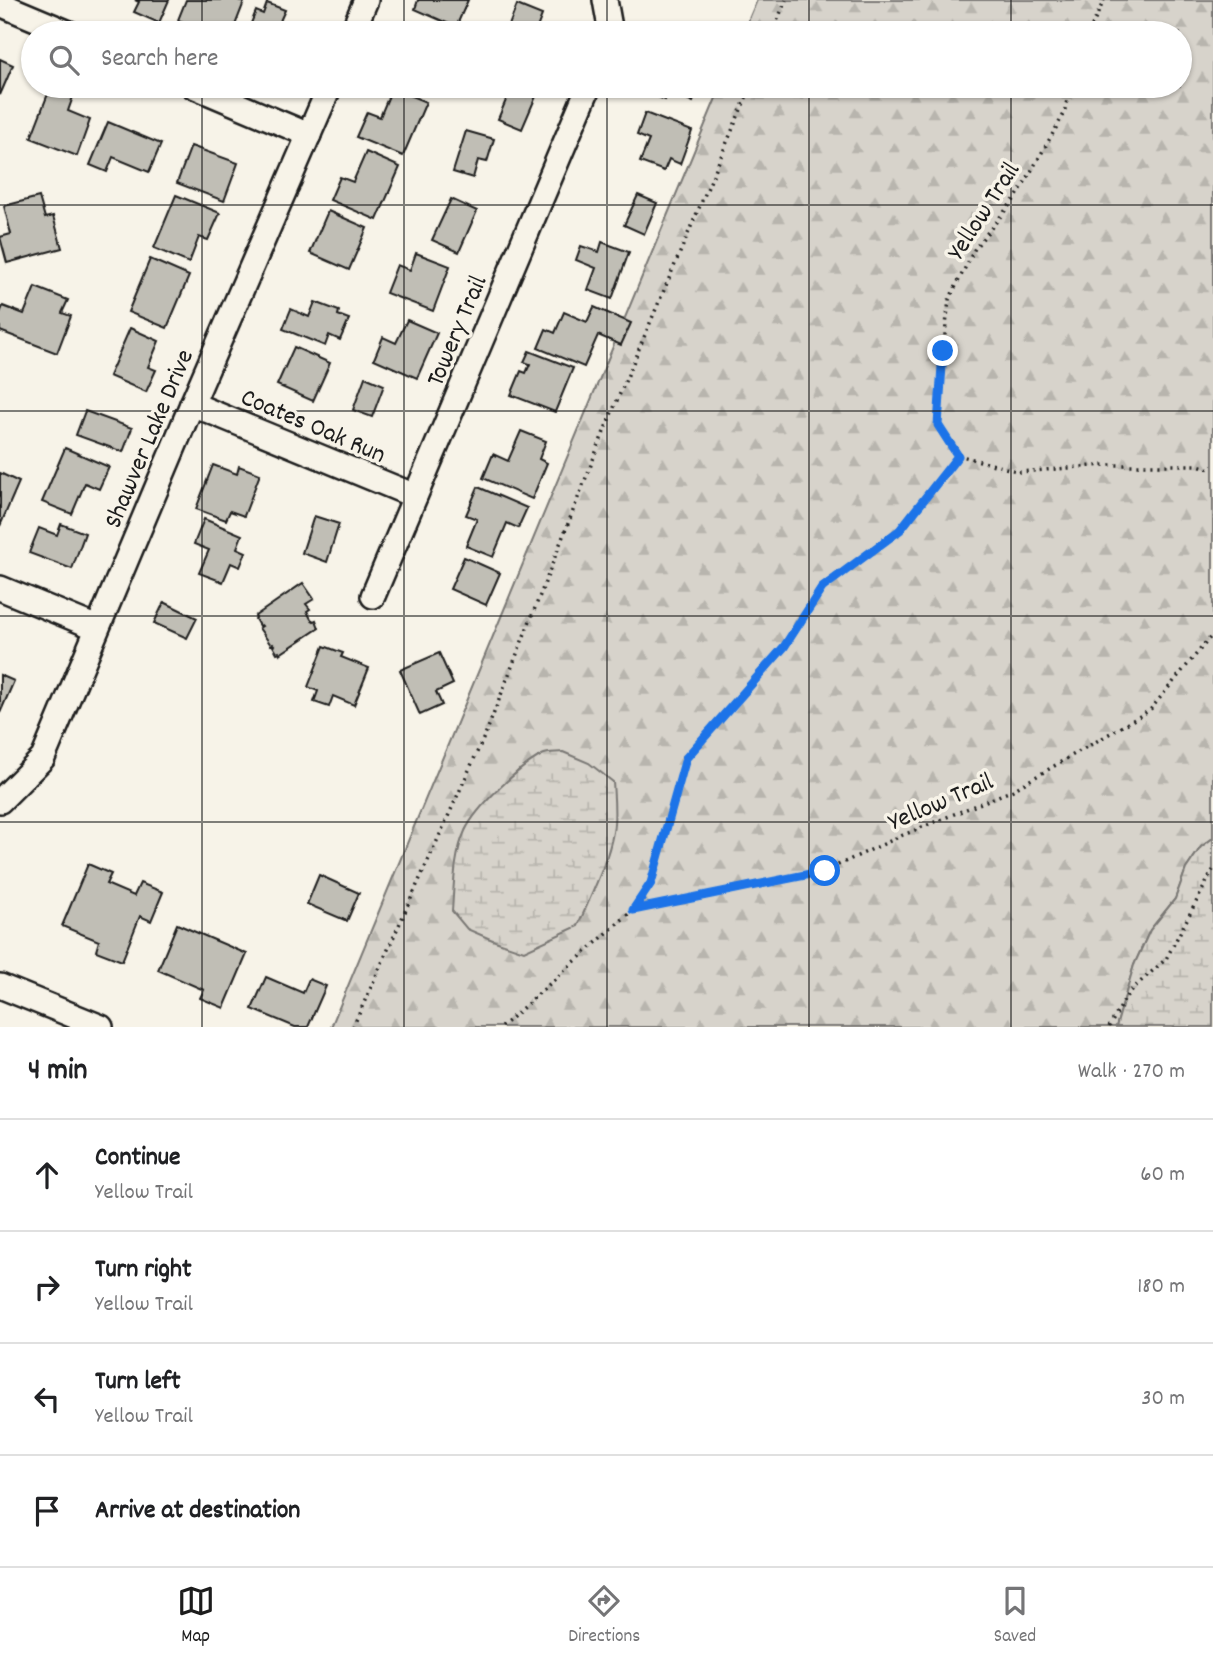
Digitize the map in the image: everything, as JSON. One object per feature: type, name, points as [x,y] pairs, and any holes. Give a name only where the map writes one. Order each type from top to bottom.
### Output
[{"type":"street","points":[[357,21],[366,0]]},
{"type":"street","points":[[605,0],[609,21]]},
{"type":"street","points":[[0,4],[40,21]]},
{"type":"street","points":[[221,98],[309,135]]},
{"type":"street","name":"Shawver Lake Drive","points":[[0,801],[43,758],[325,98]]},
{"type":"street","name":"Towery Trail","points":[[373,596],[584,98]]},
{"type":"street","name":"Coates Oak Run","points":[[192,404],[415,496]]},
{"type":"street","points":[[0,587],[97,628]]},
{"type":"street","points":[[0,986],[101,1027]]},
{"type":"path","points":[[777,21],[786,0]]},
{"type":"path","points":[[1094,21],[1104,0]]},
{"type":"path","points":[[353,1027],[488,728],[607,424],[746,98]]},
{"type":"path","name":"Yellow Trail","points":[[958,456],[938,425],[949,300],[975,248],[1017,195],[1064,114],[1067,98]]},
{"type":"path","points":[[501,1027],[633,910],[651,883],[686,758],[784,647],[822,588],[900,530],[958,456],[1020,472],[1105,465],[1198,465],[1213,470]]},
{"type":"path","name":"Yellow Trail","points":[[633,910],[825,871],[902,835],[1013,790],[1150,710],[1213,634]]},
{"type":"path","points":[[1109,1027],[1129,992],[1166,959],[1213,870]]},
{"type":"green space","points":[[757,0],[1213,0],[1213,838],[1201,847],[1186,869],[1175,899],[1150,930],[1134,965],[1116,1027],[331,1027],[716,98],[1192,98],[1192,21],[748,21]],"holes":[[[519,770],[606,861],[594,886],[466,829],[488,801]]]},
{"type":"green space","points":[[563,752],[589,763],[613,782],[615,814],[611,843],[578,926],[524,951],[467,929],[452,911],[457,860],[465,831],[478,811],[499,789],[542,755]]},
{"type":"green space","points":[[1213,838],[1213,1027],[1116,1027],[1134,965],[1150,930],[1175,899],[1186,869],[1201,847]]},
{"type":"building","points":[[135,0],[169,0],[160,21],[134,12],[139,2]]},
{"type":"building","points":[[186,0],[244,2],[237,21],[178,20]]},
{"type":"building","points":[[418,0],[468,0],[459,21],[442,21],[415,9]]},
{"type":"building","points":[[267,3],[285,10],[280,21],[252,21],[256,11],[263,14]]},
{"type":"building","points":[[517,5],[542,15],[540,21],[511,21]]},
{"type":"building","points":[[0,59],[13,65],[0,95]]},
{"type":"building","points":[[46,98],[73,98],[68,111],[90,120],[77,156],[31,138]]},
{"type":"building","points":[[388,98],[416,98],[426,102],[403,156],[356,137],[367,112],[380,117]]},
{"type":"building","points":[[507,98],[535,98],[522,129],[498,119]]},
{"type":"building","points":[[645,113],[692,131],[680,164],[669,159],[664,171],[640,162],[649,140],[637,135]]},
{"type":"building","points":[[108,122],[161,144],[149,172],[113,157],[107,172],[90,165]]},
{"type":"building","points":[[466,131],[494,139],[487,162],[478,160],[473,178],[453,172]]},
{"type":"building","points":[[191,146],[238,163],[224,201],[177,183]]},
{"type":"building","points":[[366,152],[400,167],[377,220],[330,200],[340,177],[353,182]]},
{"type":"building","points":[[176,195],[220,213],[208,240],[199,237],[189,263],[154,248]]},
{"type":"building","points":[[638,195],[657,203],[644,234],[624,225]]},
{"type":"building","points":[[39,197],[45,218],[53,216],[62,248],[7,263],[0,237],[11,234],[4,206]]},
{"type":"building","points":[[451,199],[477,211],[459,252],[432,240]]},
{"type":"building","points":[[328,211],[367,228],[349,270],[310,253]]},
{"type":"building","points":[[602,242],[629,252],[612,299],[588,290],[596,268],[576,260],[581,246],[599,252]]},
{"type":"building","points":[[416,253],[450,266],[433,311],[386,293],[397,265],[410,270]]},
{"type":"building","points":[[150,259],[189,276],[167,328],[128,312]]},
{"type":"building","points":[[35,287],[68,300],[62,313],[71,316],[57,353],[0,331],[0,313],[3,306],[24,314]]},
{"type":"building","points":[[315,302],[339,311],[338,315],[349,319],[340,340],[329,335],[325,346],[283,329],[291,309],[309,317]]},
{"type":"building","points":[[594,307],[631,323],[621,345],[598,335],[584,367],[538,348],[546,329],[555,333],[564,312],[587,322]]},
{"type":"building","points":[[407,320],[437,333],[417,378],[374,359],[383,337],[396,343]]},
{"type":"building","points":[[130,328],[159,341],[148,367],[156,370],[146,392],[109,376]]},
{"type":"building","points":[[294,347],[330,363],[313,401],[277,385]]},
{"type":"building","points":[[529,351],[573,368],[555,412],[511,395],[521,371],[526,373],[530,364],[524,362]]},
{"type":"building","points":[[365,377],[384,385],[372,417],[353,410]]},
{"type":"building","points":[[85,411],[132,428],[123,452],[76,435]]},
{"type":"building","points":[[521,431],[546,441],[539,459],[547,463],[532,499],[483,478],[493,454],[508,461]]},
{"type":"building","points":[[65,448],[109,467],[99,489],[85,483],[72,514],[42,502]]},
{"type":"building","points":[[213,465],[237,474],[239,466],[260,474],[244,516],[230,511],[226,520],[196,509]]},
{"type":"building","points":[[0,473],[19,482],[0,526]]},
{"type":"building","points":[[478,487],[527,508],[518,528],[507,523],[493,557],[466,546],[477,519],[466,515]]},
{"type":"building","points":[[314,516],[339,524],[327,562],[302,553]]},
{"type":"building","points":[[204,519],[242,535],[237,548],[246,552],[240,567],[231,563],[223,582],[199,573],[209,550],[194,544]]},
{"type":"building","points":[[61,524],[85,533],[72,569],[29,553],[39,528],[57,535]]},
{"type":"building","points":[[464,557],[500,573],[486,605],[450,589]]},
{"type":"building","points":[[303,583],[314,599],[306,604],[310,609],[307,611],[311,619],[316,620],[319,628],[280,654],[277,653],[274,645],[271,645],[259,628],[262,626],[259,626],[255,616]]},
{"type":"building","points":[[164,602],[197,618],[187,638],[154,623]]},
{"type":"building","points":[[324,646],[343,653],[341,657],[369,668],[354,705],[333,696],[329,707],[314,702],[318,691],[308,687]]},
{"type":"building","points":[[439,653],[453,684],[436,692],[442,705],[420,715],[400,670]]},
{"type":"building","points":[[0,675],[14,681],[0,713]]},
{"type":"building","points":[[88,864],[111,874],[106,884],[134,896],[140,883],[163,892],[151,921],[140,916],[122,961],[96,951],[99,941],[62,926]]},
{"type":"building","points":[[319,875],[359,893],[347,921],[307,904]]},
{"type":"building","points":[[177,924],[247,954],[224,1008],[200,998],[204,990],[158,970]]},
{"type":"building","points":[[266,977],[303,993],[309,979],[326,986],[308,1027],[295,1027],[252,1009]]},
{"type":"route","points":[[825,871],[633,910],[651,883],[686,758],[784,647],[822,588],[900,530],[958,456],[938,425],[943,351]]}]
